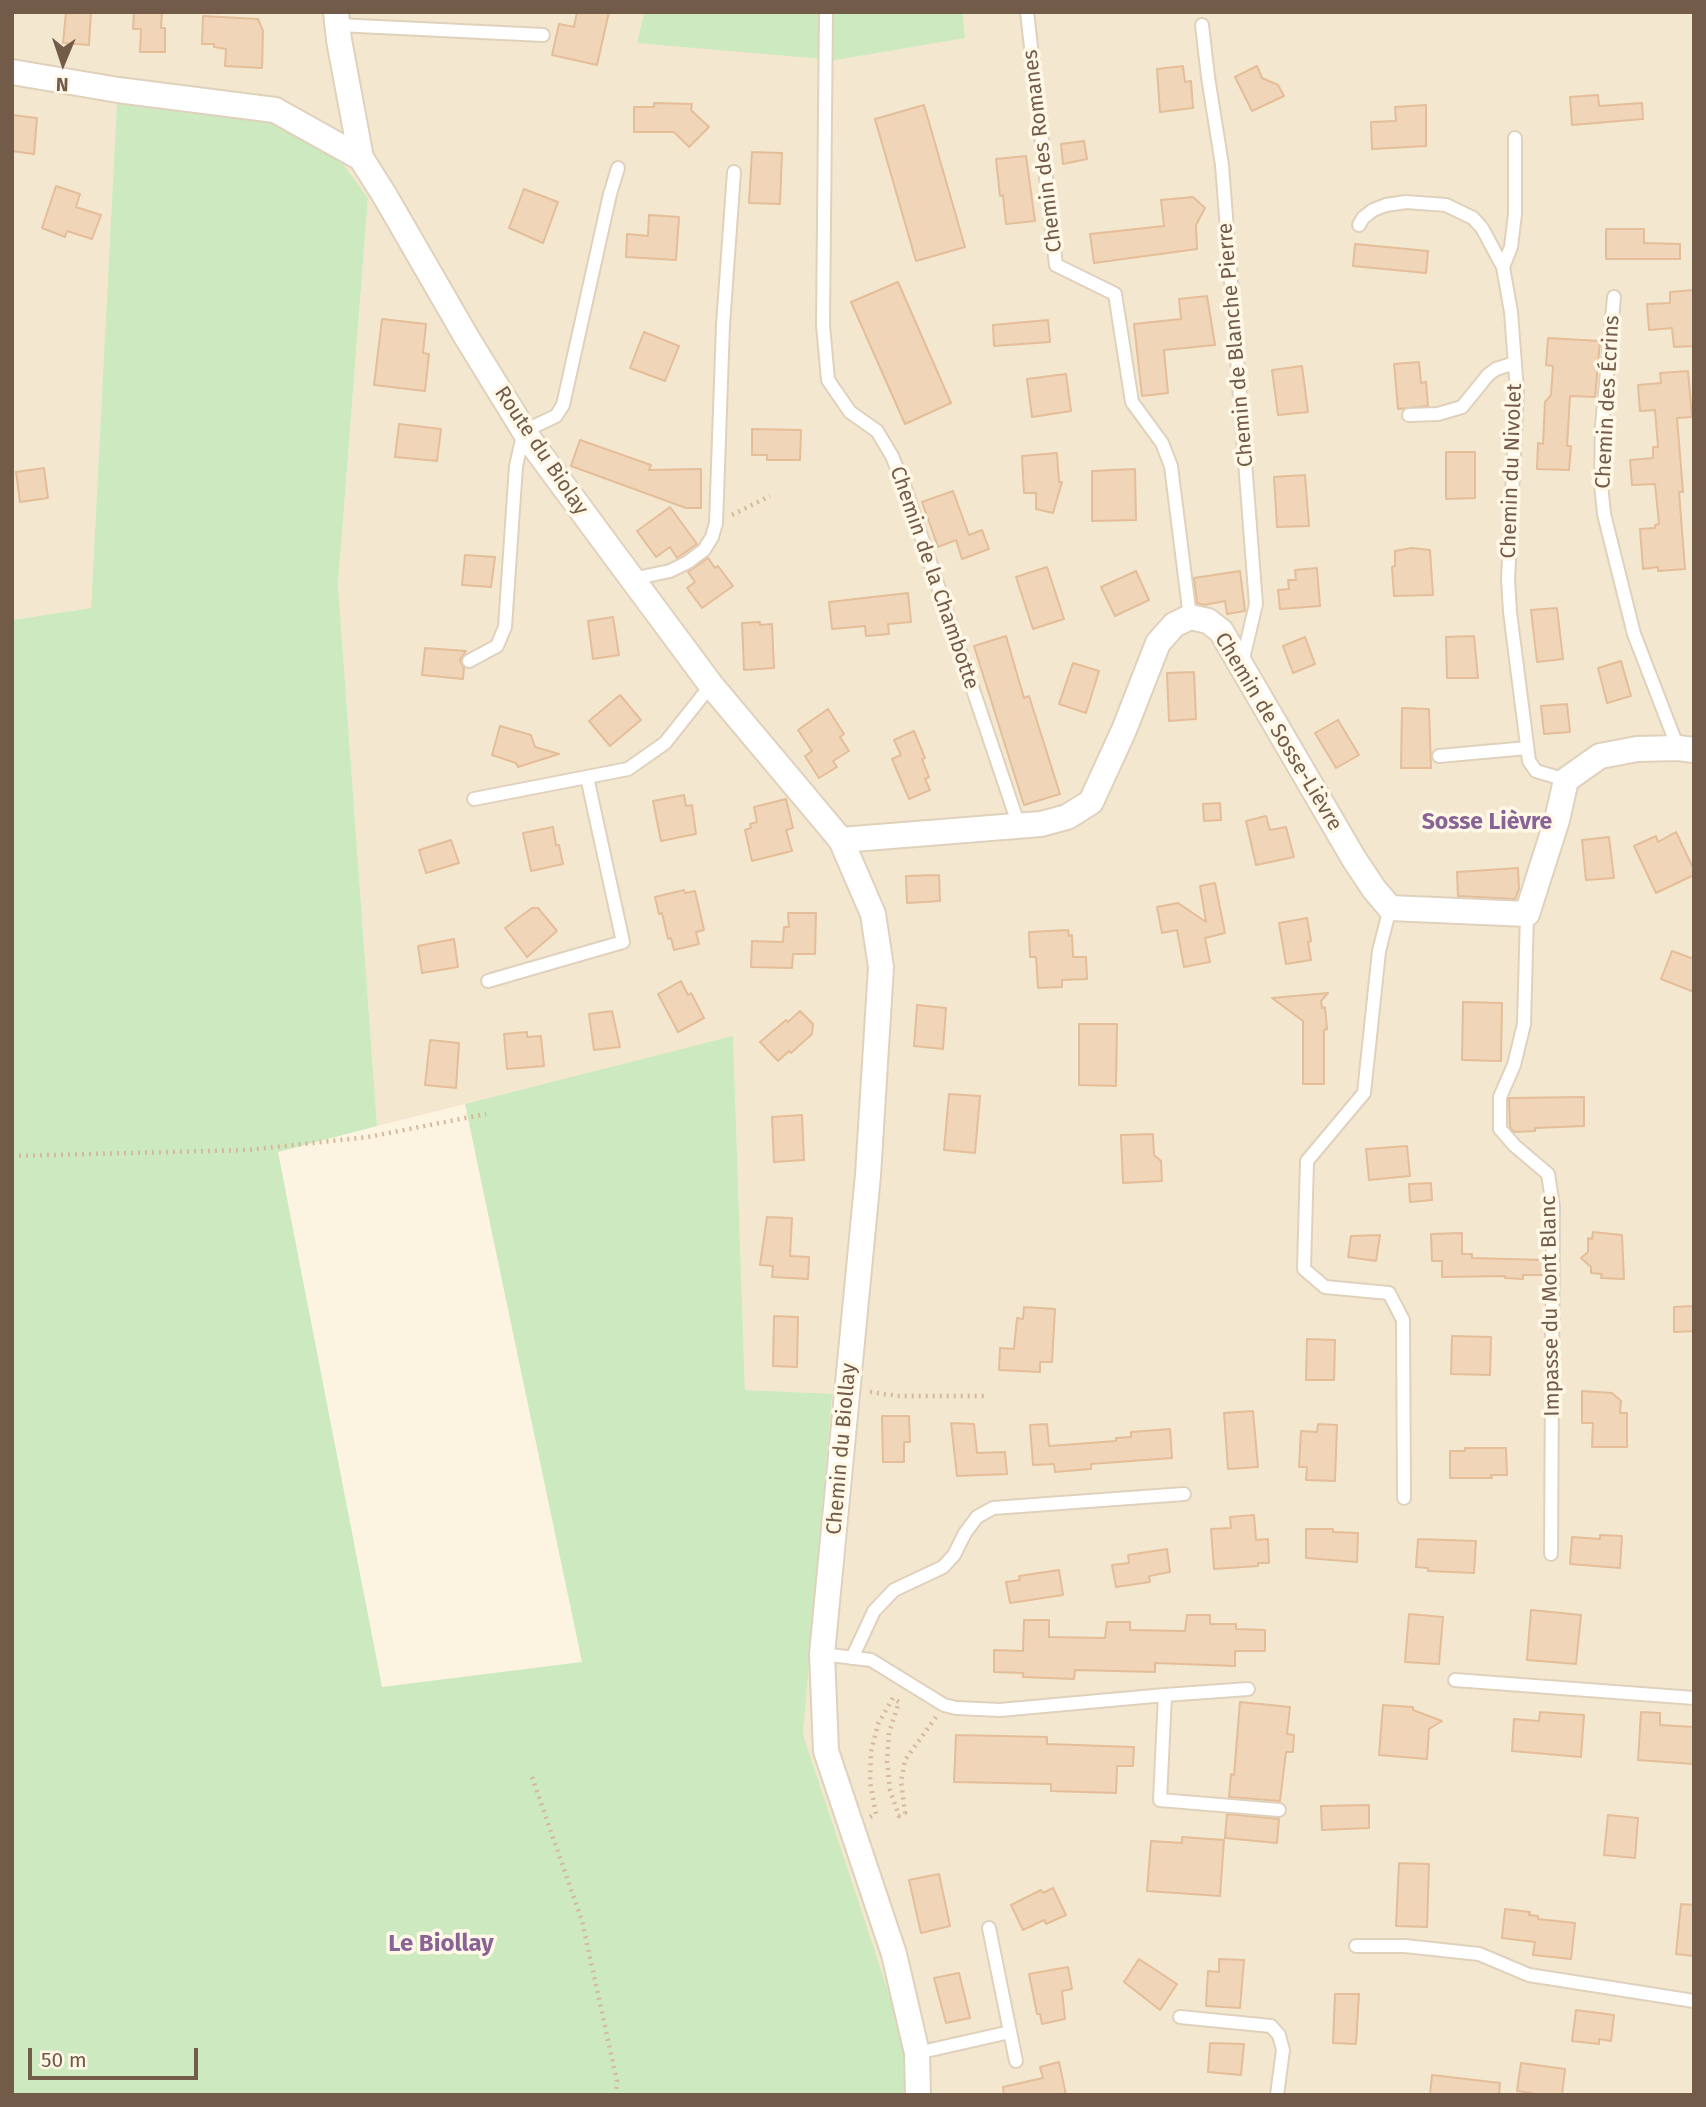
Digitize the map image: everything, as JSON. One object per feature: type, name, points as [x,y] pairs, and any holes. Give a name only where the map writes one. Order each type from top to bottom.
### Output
[{"type":"street","name":"Route du Biolay","points":[[337,19],[361,158],[524,431],[711,685],[841,840]]},
{"type":"street","points":[[12,72],[118,90],[275,110],[361,158]]},
{"type":"street","name":"Chemin de Sosse-Lièvre","points":[[841,840],[1041,824],[1067,817],[1091,803],[1124,730],[1158,643],[1174,625],[1190,617],[1208,621],[1221,631],[1354,859],[1390,908]]},
{"type":"street","points":[[1390,908],[1527,914],[1557,820],[1566,780],[1600,755],[1637,749],[1686,749]]},
{"type":"street","name":"Chemin du Biollay","points":[[841,840],[873,914],[881,967],[869,1175],[822,1654],[826,1751],[894,1954],[917,2053],[918,2095]]},
{"type":"lane","name":"Chemin de la Chambotte","points":[[826,12],[823,325],[828,380],[850,412],[877,431],[892,456],[1019,825]]},
{"type":"lane","name":"Chemin des Romanes","points":[[1027,12],[1056,265],[1115,294],[1132,402],[1162,443],[1171,466],[1190,617]]},
{"type":"lane","points":[[337,19],[543,35]]},
{"type":"lane","name":"Chemin de Blanche Pierre","points":[[1202,25],[1222,165],[1256,604],[1241,664]]},
{"type":"lane","name":"Chemin du Nivolet","points":[[1515,138],[1515,214],[1511,247],[1503,267],[1511,312],[1516,402],[1509,590],[1529,761],[1536,771],[1566,780]]},
{"type":"lane","points":[[469,661],[497,646],[505,627],[516,466],[524,431],[556,416],[563,405],[618,168]]},
{"type":"lane","points":[[632,579],[670,571],[688,562],[704,551],[716,523],[723,326],[734,172]]},
{"type":"lane","points":[[1359,225],[1373,210],[1386,205],[1406,202],[1446,205],[1473,218],[1482,228],[1503,267]]},
{"type":"lane","name":"Chemin des Écrins","points":[[1614,297],[1602,426],[1601,484],[1604,514],[1634,634],[1686,749]]},
{"type":"lane","points":[[1409,415],[1438,414],[1462,407],[1496,369],[1515,363]]},
{"type":"lane","points":[[474,799],[628,769],[665,743],[711,685]]},
{"type":"lane","points":[[1440,756],[1527,748]]},
{"type":"lane","points":[[488,981],[623,942],[587,777]]},
{"type":"lane","points":[[1390,908],[1379,951],[1364,1093],[1307,1161],[1304,1269],[1325,1287],[1389,1293],[1403,1320],[1404,1498]]},
{"type":"lane","name":"Impasse du Mont Blanc","points":[[1527,914],[1524,1024],[1514,1065],[1500,1097],[1500,1129],[1515,1146],[1548,1174],[1553,1206],[1551,1554]]},
{"type":"lane","points":[[852,1658],[874,1611],[894,1590],[943,1567],[954,1555],[976,1517],[993,1508],[1184,1494]]},
{"type":"lane","points":[[822,1654],[871,1660],[944,1705],[956,1708],[1000,1710],[1248,1689]]},
{"type":"lane","points":[[1455,1680],[1694,1698]]},
{"type":"lane","points":[[1165,1695],[1160,1800],[1279,1810]]},
{"type":"lane","points":[[989,1928],[1016,2061]]},
{"type":"lane","points":[[1356,1946],[1405,1946],[1479,1954],[1529,1975],[1694,2001]]},
{"type":"lane","points":[[1180,2017],[1271,2026],[1279,2035],[1283,2050],[1277,2095]]},
{"type":"lane","points":[[917,2053],[1010,2032]]},
{"type":"path","points":[[716,523],[770,496]]},
{"type":"path","points":[[12,1156],[247,1150],[368,1137],[486,1114]]},
{"type":"path","points":[[848,1390],[899,1396],[984,1396]]},
{"type":"path","points":[[866,1806],[870,1817],[876,1814],[870,1782],[871,1752],[878,1724],[893,1698],[899,1702],[889,1733],[887,1760],[890,1790],[899,1815],[905,1813],[901,1783],[905,1760],[944,1705]]},
{"type":"path","points":[[532,1777],[582,1921],[617,2081],[616,2095]]},
{"type":"shaded area","points":[[12,12],[644,12],[637,43],[965,38],[963,12],[1694,12],[1694,2095],[906,2095],[904,2039],[803,1734],[831,1395],[745,1390],[733,1037],[377,1126],[338,585],[368,198],[341,161],[266,120],[117,101],[91,608],[12,620]]},
{"type":"green space","points":[[644,12],[963,12],[965,38],[835,60],[637,43]]},
{"type":"green space","points":[[117,101],[266,120],[341,161],[368,198],[338,585],[377,1126],[278,1152],[382,1687],[582,1662],[465,1104],[733,1036],[745,1390],[832,1394],[803,1734],[904,2039],[906,2095],[12,2095],[12,620],[91,608]]},
{"type":"building","points":[[66,12],[91,12],[89,45],[63,43]]},
{"type":"building","points":[[134,12],[162,12],[161,28],[165,28],[165,52],[140,52],[141,29],[133,29]]},
{"type":"building","points":[[577,12],[609,12],[597,65],[552,55],[559,24],[574,27]]},
{"type":"building","points":[[203,16],[258,19],[263,31],[262,68],[225,66],[226,49],[214,47],[214,44],[202,44]]},
{"type":"building","points":[[1183,66],[1185,82],[1191,81],[1193,108],[1160,112],[1157,69]]},
{"type":"building","points":[[1257,66],[1262,78],[1278,85],[1284,96],[1252,111],[1235,77]]},
{"type":"building","points":[[1598,95],[1599,106],[1642,103],[1643,119],[1572,125],[1570,97]]},
{"type":"building","points":[[654,103],[692,104],[691,110],[709,127],[689,147],[674,132],[634,132],[634,107],[654,107]]},
{"type":"building","points":[[924,105],[965,247],[916,261],[875,119]]},
{"type":"building","points":[[1426,105],[1426,146],[1372,149],[1371,122],[1396,121],[1395,107]]},
{"type":"building","points":[[12,115],[37,118],[34,154],[12,151]]},
{"type":"building","points":[[1084,141],[1087,159],[1063,164],[1061,144]]},
{"type":"building","points":[[752,152],[782,153],[780,204],[749,203]]},
{"type":"building","points":[[1026,156],[1035,221],[1006,224],[996,159]]},
{"type":"building","points":[[56,186],[80,194],[76,207],[101,215],[92,239],[67,231],[65,237],[42,228]]},
{"type":"building","points":[[524,189],[558,202],[543,243],[509,228]]},
{"type":"building","points":[[1193,197],[1205,208],[1196,225],[1197,249],[1094,263],[1090,234],[1164,226],[1161,200]]},
{"type":"building","points":[[649,215],[679,217],[676,260],[626,257],[627,234],[648,236]]},
{"type":"building","points":[[1606,229],[1644,229],[1644,243],[1680,244],[1680,259],[1606,259]]},
{"type":"building","points":[[1355,244],[1428,251],[1426,273],[1353,266]]},
{"type":"building","points":[[898,282],[951,403],[905,424],[851,302]]},
{"type":"building","points":[[1694,290],[1694,346],[1674,347],[1672,328],[1649,330],[1647,304],[1670,303],[1670,292]]},
{"type":"building","points":[[1207,296],[1215,345],[1164,350],[1168,393],[1142,396],[1134,324],[1181,319],[1179,299]]},
{"type":"building","points":[[382,319],[426,324],[423,353],[429,354],[425,391],[374,385]]},
{"type":"building","points":[[1048,320],[1050,342],[994,346],[993,325]]},
{"type":"building","points":[[644,332],[679,346],[665,381],[630,368]]},
{"type":"building","points":[[1548,338],[1600,341],[1595,397],[1570,396],[1567,446],[1571,446],[1569,470],[1537,469],[1538,443],[1543,444],[1545,402],[1551,395],[1553,366],[1546,365]]},
{"type":"building","points":[[1419,362],[1421,383],[1426,382],[1428,406],[1398,409],[1394,364]]},
{"type":"building","points":[[1302,366],[1308,412],[1278,415],[1272,370]]},
{"type":"building","points":[[1688,371],[1692,417],[1677,418],[1685,569],[1643,569],[1640,529],[1655,528],[1655,525],[1659,524],[1655,484],[1632,485],[1630,460],[1653,458],[1653,447],[1658,447],[1655,410],[1640,411],[1638,385],[1661,383],[1660,373]]},
{"type":"building","points":[[1066,374],[1071,411],[1032,417],[1027,379]]},
{"type":"building","points":[[399,424],[441,429],[437,461],[395,457]]},
{"type":"building","points":[[752,429],[801,430],[800,460],[767,460],[767,455],[752,455]]},
{"type":"building","points":[[580,440],[651,465],[649,470],[701,469],[701,508],[686,508],[571,466]]},
{"type":"building","points":[[1446,452],[1475,452],[1475,498],[1446,499]]},
{"type":"building","points":[[1057,453],[1059,482],[1062,482],[1053,513],[1036,509],[1036,493],[1024,493],[1022,456]]},
{"type":"building","points":[[44,468],[48,498],[20,502],[16,472]]},
{"type":"building","points":[[1135,469],[1136,520],[1092,521],[1092,471]]},
{"type":"building","points":[[1305,475],[1309,526],[1277,527],[1274,477]]},
{"type":"building","points":[[953,491],[969,535],[982,530],[989,549],[962,559],[956,540],[938,547],[922,502]]},
{"type":"building","points":[[670,507],[697,544],[677,558],[670,547],[656,557],[637,531]]},
{"type":"building","points":[[1412,548],[1430,550],[1433,595],[1394,596],[1392,567],[1395,566],[1395,551]]},
{"type":"building","points":[[465,555],[495,557],[491,587],[462,585]]},
{"type":"building","points":[[708,558],[715,568],[718,566],[733,586],[702,608],[687,588],[695,582],[688,572]]},
{"type":"building","points":[[1047,567],[1064,619],[1033,629],[1016,577]]},
{"type":"building","points":[[1317,568],[1320,606],[1280,609],[1278,590],[1289,589],[1288,580],[1296,580],[1295,570]]},
{"type":"building","points":[[1136,571],[1149,600],[1115,616],[1101,587]]},
{"type":"building","points":[[1240,571],[1245,611],[1227,614],[1225,601],[1204,605],[1197,603],[1194,578]]},
{"type":"building","points":[[908,593],[911,622],[888,624],[889,634],[866,636],[865,626],[832,629],[829,602]]},
{"type":"building","points":[[1557,608],[1563,659],[1537,662],[1531,610]]},
{"type":"building","points":[[613,617],[619,655],[593,659],[588,621]]},
{"type":"building","points":[[760,622],[760,625],[772,624],[774,668],[744,670],[742,623]]},
{"type":"building","points":[[1006,636],[1024,698],[1029,696],[1060,794],[1024,805],[974,646]]},
{"type":"building","points":[[1474,636],[1478,678],[1447,678],[1446,637]]},
{"type":"building","points":[[1305,637],[1315,664],[1293,673],[1283,646]]},
{"type":"building","points":[[425,648],[466,651],[460,660],[464,668],[463,679],[422,675]]},
{"type":"building","points":[[1621,661],[1631,696],[1607,703],[1598,668]]},
{"type":"building","points":[[1073,663],[1099,671],[1086,713],[1059,704]]},
{"type":"building","points":[[1194,672],[1196,719],[1169,721],[1167,673]]},
{"type":"building","points":[[620,695],[641,720],[610,746],[589,721]]},
{"type":"building","points":[[1567,704],[1570,732],[1544,734],[1541,706]]},
{"type":"building","points":[[1402,708],[1429,709],[1431,768],[1401,768]]},
{"type":"building","points":[[828,709],[844,734],[840,737],[849,751],[833,761],[837,767],[819,778],[805,756],[812,751],[798,730]]},
{"type":"building","points":[[1338,720],[1359,755],[1336,768],[1315,733]]},
{"type":"building","points":[[500,726],[531,735],[535,747],[559,754],[518,767],[516,763],[492,755]]},
{"type":"building","points":[[914,731],[925,758],[922,759],[929,777],[925,779],[930,790],[909,799],[892,759],[901,755],[894,740]]},
{"type":"building","points":[[684,795],[686,806],[692,805],[696,834],[661,841],[653,801]]},
{"type":"building","points":[[786,799],[793,828],[786,830],[792,851],[752,861],[745,830],[751,828],[750,824],[757,822],[754,807]]},
{"type":"building","points":[[1220,803],[1221,820],[1204,821],[1203,804]]},
{"type":"building","points":[[1266,816],[1270,830],[1286,827],[1294,857],[1256,865],[1246,821]]},
{"type":"building","points":[[553,827],[563,864],[531,871],[523,833]]},
{"type":"building","points":[[1676,832],[1694,875],[1656,893],[1634,846],[1656,836],[1658,842]]},
{"type":"building","points":[[1609,837],[1614,878],[1586,880],[1582,840]]},
{"type":"building","points":[[451,840],[459,863],[426,873],[419,850]]},
{"type":"building","points":[[1518,868],[1519,889],[1515,899],[1458,896],[1457,872]]},
{"type":"building","points":[[939,875],[940,901],[907,903],[906,876]]},
{"type":"building","points":[[1215,883],[1225,933],[1205,938],[1210,962],[1184,967],[1177,930],[1162,933],[1157,907],[1178,903],[1206,922],[1200,886]]},
{"type":"building","points":[[684,890],[685,893],[695,891],[704,930],[696,932],[699,944],[674,950],[655,897]]},
{"type":"building","points":[[532,908],[538,908],[557,931],[527,957],[505,928]]},
{"type":"building","points":[[788,913],[816,913],[815,954],[793,954],[792,968],[751,967],[752,941],[783,942],[784,927],[789,927]]},
{"type":"building","points":[[1307,918],[1311,960],[1286,964],[1279,923]]},
{"type":"building","points":[[1068,930],[1069,936],[1072,935],[1073,957],[1086,957],[1087,979],[1062,980],[1062,987],[1038,988],[1036,957],[1030,957],[1029,932]]},
{"type":"building","points":[[454,939],[458,967],[422,973],[418,946]]},
{"type":"building","points":[[1672,951],[1694,959],[1694,992],[1661,979]]},
{"type":"building","points":[[681,981],[688,995],[691,993],[704,1018],[678,1032],[658,994]]},
{"type":"building","points":[[1328,993],[1321,1001],[1322,1008],[1325,1007],[1327,1029],[1324,1030],[1324,1084],[1303,1084],[1303,1021],[1272,998]]},
{"type":"building","points":[[1463,1002],[1502,1003],[1501,1061],[1462,1060]]},
{"type":"building","points":[[917,1005],[946,1008],[943,1049],[914,1046]]},
{"type":"building","points":[[612,1011],[620,1047],[594,1050],[589,1014]]},
{"type":"building","points":[[800,1011],[813,1024],[812,1034],[778,1061],[760,1042]]},
{"type":"building","points":[[1079,1024],[1117,1024],[1116,1086],[1079,1085]]},
{"type":"building","points":[[527,1032],[527,1037],[541,1036],[544,1066],[507,1069],[504,1034]]},
{"type":"building","points":[[430,1040],[459,1043],[456,1088],[425,1085]]},
{"type":"building","points":[[949,1094],[980,1096],[975,1153],[944,1150]]},
{"type":"building","points":[[1584,1097],[1584,1126],[1535,1128],[1535,1131],[1514,1132],[1510,1127],[1509,1098]]},
{"type":"building","points":[[802,1115],[804,1160],[774,1162],[772,1117]]},
{"type":"building","points":[[1153,1134],[1154,1155],[1161,1161],[1162,1181],[1123,1183],[1121,1135]]},
{"type":"building","points":[[1407,1146],[1410,1176],[1369,1180],[1366,1149]]},
{"type":"building","points":[[1431,1183],[1432,1200],[1410,1202],[1409,1184]]},
{"type":"building","points":[[767,1217],[792,1218],[790,1256],[809,1257],[808,1279],[772,1277],[773,1266],[760,1265]]},
{"type":"building","points":[[1593,1232],[1622,1235],[1624,1279],[1601,1278],[1602,1274],[1591,1273],[1591,1267],[1581,1258],[1588,1252],[1588,1238],[1592,1239]]},
{"type":"building","points":[[1462,1233],[1462,1254],[1472,1254],[1472,1258],[1544,1260],[1544,1275],[1523,1275],[1523,1279],[1505,1276],[1442,1277],[1442,1261],[1432,1261],[1431,1234]]},
{"type":"building","points":[[1380,1235],[1376,1261],[1348,1257],[1351,1236]]},
{"type":"building","points":[[1694,1306],[1694,1331],[1674,1332],[1674,1307]]},
{"type":"building","points":[[1024,1307],[1055,1309],[1052,1362],[1040,1362],[1040,1372],[999,1370],[1000,1348],[1014,1349],[1017,1318],[1023,1319]]},
{"type":"building","points":[[774,1316],[798,1317],[797,1367],[773,1366]]},
{"type":"building","points":[[1452,1336],[1491,1337],[1490,1375],[1451,1374]]},
{"type":"building","points":[[1307,1339],[1335,1340],[1334,1380],[1306,1380]]},
{"type":"building","points":[[1582,1391],[1612,1393],[1621,1401],[1620,1413],[1627,1413],[1627,1447],[1592,1447],[1593,1423],[1582,1423]]},
{"type":"building","points":[[1253,1411],[1258,1467],[1228,1469],[1224,1413]]},
{"type":"building","points":[[882,1416],[909,1416],[910,1442],[904,1442],[904,1462],[883,1462]]},
{"type":"building","points":[[951,1423],[974,1424],[977,1453],[1005,1452],[1007,1474],[957,1476]]},
{"type":"building","points":[[1047,1424],[1049,1446],[1116,1441],[1116,1438],[1131,1437],[1131,1432],[1170,1429],[1172,1458],[1091,1464],[1091,1469],[1055,1472],[1054,1464],[1033,1465],[1030,1425]]},
{"type":"building","points":[[1318,1424],[1337,1425],[1335,1481],[1306,1480],[1307,1467],[1299,1467],[1301,1431],[1317,1432]]},
{"type":"building","points":[[1465,1448],[1506,1448],[1507,1475],[1491,1475],[1492,1478],[1450,1478],[1450,1451],[1465,1451]]},
{"type":"building","points":[[1254,1515],[1256,1540],[1268,1539],[1269,1563],[1214,1569],[1211,1529],[1231,1528],[1230,1517]]},
{"type":"building","points":[[1306,1529],[1358,1533],[1357,1562],[1306,1558]]},
{"type":"building","points":[[1600,1535],[1622,1536],[1620,1568],[1570,1564],[1572,1537],[1600,1539]]},
{"type":"building","points":[[1418,1539],[1476,1541],[1474,1573],[1428,1571],[1428,1568],[1416,1567]]},
{"type":"building","points":[[1167,1549],[1170,1572],[1149,1576],[1150,1582],[1116,1587],[1112,1565],[1129,1563],[1128,1555]]},
{"type":"building","points":[[1059,1570],[1063,1595],[1010,1603],[1006,1582],[1020,1580],[1019,1576]]},
{"type":"building","points":[[1531,1610],[1581,1615],[1576,1664],[1527,1660]]},
{"type":"building","points":[[1409,1614],[1443,1617],[1439,1664],[1405,1662]]},
{"type":"building","points":[[1187,1615],[1210,1615],[1210,1624],[1236,1624],[1236,1629],[1265,1630],[1265,1651],[1235,1651],[1235,1666],[1155,1663],[1155,1672],[1075,1670],[1074,1679],[1023,1677],[1023,1673],[994,1672],[994,1650],[1023,1651],[1024,1620],[1049,1620],[1049,1637],[1105,1638],[1107,1622],[1130,1622],[1130,1630],[1185,1631]]},
{"type":"building","points":[[1240,1702],[1290,1707],[1287,1734],[1294,1735],[1293,1752],[1286,1752],[1280,1801],[1229,1797],[1231,1774],[1234,1775]]},
{"type":"building","points":[[1383,1705],[1413,1707],[1413,1710],[1442,1721],[1429,1729],[1427,1759],[1379,1755]]},
{"type":"building","points":[[1540,1712],[1584,1715],[1581,1757],[1512,1751],[1514,1719],[1539,1721]]},
{"type":"building","points":[[1641,1712],[1660,1713],[1660,1725],[1694,1727],[1694,1764],[1638,1760]]},
{"type":"building","points":[[956,1735],[1047,1737],[1047,1744],[1134,1747],[1133,1766],[1117,1766],[1116,1793],[1051,1791],[1051,1784],[954,1782]]},
{"type":"building","points":[[1369,1805],[1369,1828],[1322,1830],[1321,1806]]},
{"type":"building","points":[[1227,1814],[1279,1819],[1277,1843],[1225,1838]]},
{"type":"building","points":[[1608,1815],[1638,1818],[1635,1858],[1604,1855]]},
{"type":"building","points":[[1182,1837],[1224,1840],[1220,1896],[1147,1891],[1151,1841],[1182,1843]]},
{"type":"building","points":[[1399,1863],[1429,1864],[1427,1927],[1396,1926]]},
{"type":"building","points":[[939,1874],[950,1926],[921,1933],[909,1880]]},
{"type":"building","points":[[1053,1888],[1066,1915],[1046,1924],[1044,1920],[1023,1930],[1011,1905],[1041,1890],[1043,1893]]},
{"type":"building","points":[[1681,1904],[1694,1905],[1694,1956],[1676,1954]]},
{"type":"building","points":[[1505,1909],[1530,1912],[1529,1915],[1538,1916],[1538,1919],[1575,1923],[1571,1959],[1533,1955],[1535,1942],[1502,1938]]},
{"type":"building","points":[[1139,1959],[1177,1984],[1160,2010],[1124,1982]]},
{"type":"building","points":[[1219,1959],[1244,1960],[1240,2008],[1206,2006],[1208,1971],[1219,1972]]},
{"type":"building","points":[[1068,1967],[1072,1989],[1062,1991],[1065,2019],[1042,2024],[1040,2014],[1037,2014],[1029,1974]]},
{"type":"building","points":[[959,1973],[970,2018],[946,2023],[934,1978]]},
{"type":"building","points":[[1335,1994],[1359,1994],[1356,2044],[1333,2043]]},
{"type":"building","points":[[1576,2010],[1614,2015],[1611,2041],[1599,2039],[1599,2044],[1572,2041]]},
{"type":"building","points":[[1210,2043],[1244,2044],[1241,2075],[1208,2072]]},
{"type":"building","points":[[1059,2062],[1066,2095],[1004,2095],[1003,2087],[1043,2078],[1040,2067]]},
{"type":"building","points":[[1521,2063],[1565,2069],[1562,2095],[1532,2095],[1517,2091]]},
{"type":"building","points":[[1432,2075],[1500,2083],[1499,2095],[1430,2095]]},
{"type":"district","name":"Sosse Lièvre","points":[[1487,823]]},
{"type":"district","name":"Le Biollay","points":[[441,1944]]}]
